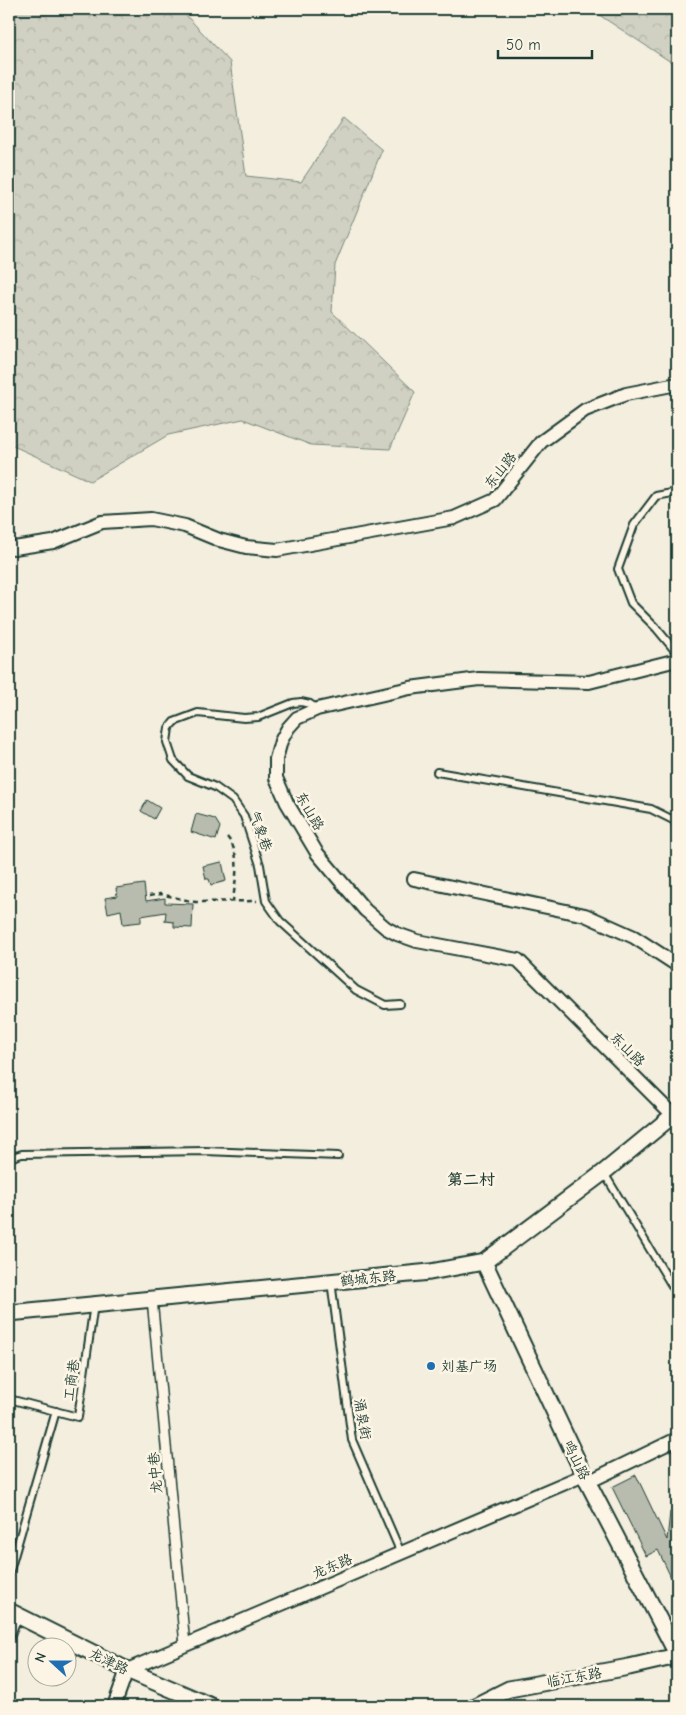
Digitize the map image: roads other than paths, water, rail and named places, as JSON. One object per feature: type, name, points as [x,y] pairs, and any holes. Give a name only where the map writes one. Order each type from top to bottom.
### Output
[{"type":"street","name":"东山路","points":[[9,547],[14,548],[53,542],[102,522],[151,519],[185,526],[219,540],[246,547],[277,550],[454,518],[495,500],[541,442],[585,410],[626,394],[677,384]]},
{"type":"street","name":"东山路","points":[[675,1114],[518,960],[417,941],[386,928],[365,910],[317,853],[287,803],[276,778],[276,759],[281,740],[288,728],[297,718],[317,709],[410,688],[479,679],[589,682],[677,660]]},
{"type":"street","points":[[414,879],[585,916],[634,937],[677,966]]},
{"type":"street","name":"鹤城东路","points":[[9,1313],[430,1272],[484,1262],[604,1172],[675,1114]]},
{"type":"street","name":"鸣山路","points":[[484,1262],[586,1478],[677,1655]]},
{"type":"street","name":"龙中巷","points":[[152,1299],[185,1645]]},
{"type":"street","name":"龙东路","points":[[127,1670],[401,1553],[677,1440]]},
{"type":"street","name":"龙津路","points":[[14,1614],[127,1670],[212,1706]]},
{"type":"street","name":"临江东路","points":[[475,1706],[509,1689],[629,1667],[677,1655]]},
{"type":"street","points":[[114,1706],[127,1670]]},
{"type":"lane","points":[[677,492],[656,496],[634,525],[618,569],[631,603],[657,629],[677,653]]},
{"type":"lane","name":"气象巷","points":[[317,709],[310,704],[301,702],[293,703],[258,717],[244,718],[198,714],[174,722],[169,728],[167,742],[173,760],[188,776],[215,787],[233,800],[244,816],[258,857],[266,902],[270,910],[290,932],[356,990],[385,1005],[400,1004]]},
{"type":"lane","points":[[437,772],[651,809],[675,821],[677,831]]},
{"type":"lane","points":[[9,1158],[22,1154],[205,1151],[338,1156]]},
{"type":"lane","points":[[604,1172],[677,1294]]},
{"type":"lane","name":"涌泉街","points":[[331,1281],[352,1440],[401,1553]]},
{"type":"lane","name":"工商巷","points":[[9,1399],[78,1417],[94,1304]]},
{"type":"lane","points":[[9,1574],[56,1411]]},
{"type":"lane","points":[[9,1639],[14,1614]]},
{"type":"place","name":"刘基广场","points":[[431,1366]]},
{"type":"district","name":"第二村","points":[[471,1179]]}]
